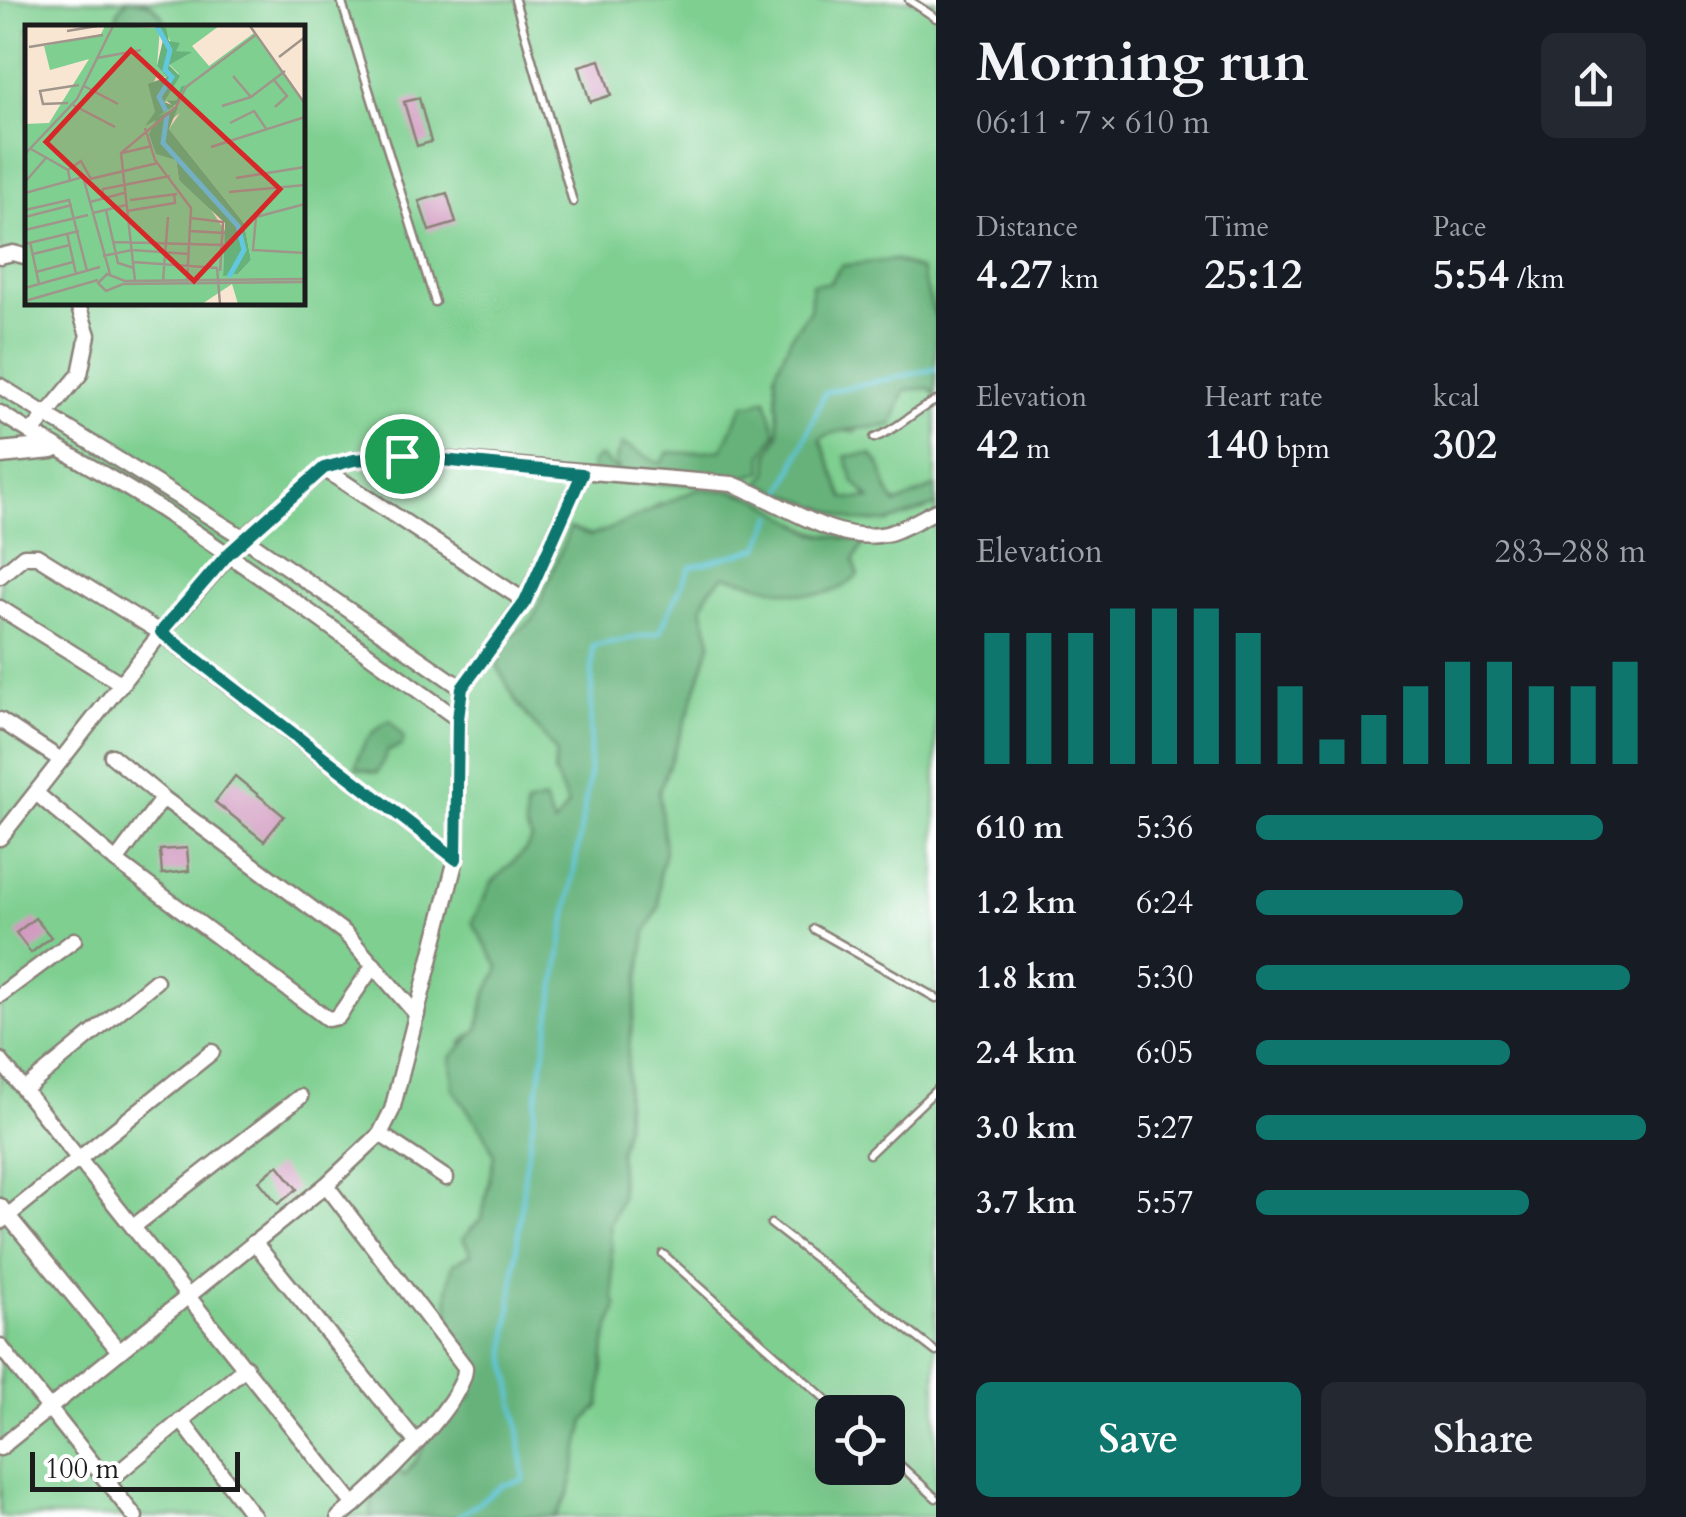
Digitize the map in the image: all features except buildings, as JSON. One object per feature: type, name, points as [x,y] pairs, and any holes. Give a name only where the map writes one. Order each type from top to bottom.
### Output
[{"type":"main road","points":[[0,453],[52,448]]},
{"type":"street","points":[[0,256],[13,253],[25,257]]},
{"type":"street","points":[[30,433],[80,374],[88,335],[78,305]]},
{"type":"street","points":[[0,386],[244,538],[462,688]]},
{"type":"street","points":[[0,413],[228,554],[458,719]]},
{"type":"street","points":[[2,832],[228,554],[324,468],[354,460],[402,456],[732,484],[763,494],[808,520],[856,534],[886,534],[936,511]]},
{"type":"street","points":[[324,468],[525,602]]},
{"type":"street","points":[[0,1448],[326,1185],[380,1134],[392,1110],[456,859],[462,688],[525,602],[582,474]]},
{"type":"street","points":[[0,576],[24,556],[37,556],[161,632],[456,859]]},
{"type":"street","points":[[0,608],[122,684]]},
{"type":"street","points":[[0,720],[61,760]]},
{"type":"street","points":[[112,756],[345,933],[416,1015]]},
{"type":"street","points":[[36,793],[116,861],[328,1019],[338,1017],[374,964]]},
{"type":"street","points":[[116,861],[163,798]]},
{"type":"street","points":[[0,995],[74,940]]},
{"type":"street","points":[[24,1090],[156,980]]},
{"type":"street","points":[[119,1351],[3,1214],[212,1052]]},
{"type":"street","points":[[0,1060],[354,1505]]},
{"type":"street","points":[[134,1227],[300,1098]]},
{"type":"street","points":[[380,1134],[446,1178]]},
{"type":"street","points":[[326,1185],[465,1367],[466,1375],[454,1399],[416,1442],[339,1517]]},
{"type":"street","points":[[254,1242],[416,1442]]},
{"type":"street","points":[[0,1346],[136,1517]]},
{"type":"street","points":[[108,1482],[246,1367]]},
{"type":"street","points":[[180,1420],[254,1517]]},
{"type":"lane","points":[[342,0],[434,302]]},
{"type":"lane","points":[[515,0],[573,202]]},
{"type":"lane","points":[[910,0],[936,18]]},
{"type":"lane","points":[[874,438],[896,430],[914,410],[936,402]]},
{"type":"lane","points":[[814,929],[936,998]]},
{"type":"lane","points":[[869,1154],[936,1090]]},
{"type":"lane","points":[[771,1224],[936,1352]]},
{"type":"lane","points":[[662,1254],[821,1395]]},
{"type":"lane","points":[[905,1470],[936,1498]]},
{"type":"green space","points":[[0,0],[936,0],[936,321],[921,270],[894,260],[841,266],[792,335],[779,434],[769,453],[768,473],[760,483],[856,521],[888,522],[936,505],[936,1517],[555,1517],[569,1493],[585,1421],[600,1405],[605,1343],[617,1306],[610,1224],[621,1197],[619,1153],[625,1127],[628,1053],[646,932],[659,907],[659,875],[665,851],[659,791],[711,641],[702,608],[709,590],[724,576],[804,594],[819,591],[849,567],[865,542],[823,534],[799,523],[661,503],[627,525],[589,536],[570,528],[533,621],[511,635],[497,665],[517,703],[556,752],[554,772],[568,805],[554,826],[532,839],[525,851],[492,882],[488,946],[499,968],[485,997],[478,1030],[462,1042],[453,1089],[485,1134],[494,1155],[482,1218],[463,1238],[471,1254],[453,1264],[448,1293],[455,1331],[476,1369],[472,1396],[430,1431],[404,1476],[372,1500],[370,1517],[0,1517]]},
{"type":"green space","points":[[128,0],[146,2],[165,21],[164,25],[116,25],[119,8]]},
{"type":"green space","points":[[893,260],[921,270],[936,321],[936,396],[930,388],[905,390],[892,425],[845,430],[820,439],[844,498],[870,499],[854,482],[845,456],[871,454],[896,504],[936,486],[936,505],[888,522],[856,521],[759,483],[768,473],[769,453],[779,434],[775,373],[792,335],[810,310],[812,284],[830,283],[841,266]]},
{"type":"green space","points":[[931,388],[936,396],[936,486],[896,504],[887,494],[871,499],[843,498],[820,439],[835,430],[854,432],[904,390]]},
{"type":"green space","points":[[766,398],[776,433],[763,454],[763,471],[702,484],[632,483],[592,477],[592,462],[600,456],[621,474],[615,462],[622,444],[662,463],[668,452],[722,449],[744,404]]},
{"type":"green space","points":[[699,489],[732,491],[761,500],[814,534],[865,541],[854,560],[858,575],[844,587],[828,593],[794,593],[724,576],[709,590],[702,608],[711,641],[659,791],[665,851],[659,875],[659,907],[646,932],[628,1053],[625,1127],[619,1153],[621,1197],[610,1225],[617,1306],[605,1343],[600,1405],[585,1421],[569,1493],[555,1517],[370,1517],[369,1481],[383,1467],[397,1468],[404,1476],[430,1431],[472,1396],[476,1369],[450,1320],[449,1280],[453,1264],[471,1254],[463,1238],[482,1218],[494,1155],[485,1134],[453,1089],[451,1057],[478,1030],[485,997],[499,968],[472,922],[492,882],[525,851],[532,839],[525,827],[526,805],[544,800],[554,825],[568,805],[554,772],[556,752],[517,703],[497,665],[511,635],[533,620],[570,528],[590,536]]},
{"type":"green space","points":[[390,720],[404,738],[401,746],[388,751],[377,773],[356,768],[367,740]]},
{"type":"waterway","points":[[780,498],[825,392],[936,369]]},
{"type":"waterway","points":[[458,1517],[503,1485],[524,1480],[506,1354],[525,1171],[589,779],[593,646],[659,633],[690,567],[759,548],[773,516]]},
{"type":"route","points":[[402,456],[582,474],[525,602],[462,688],[456,859],[161,632],[228,554],[324,468],[354,460],[402,456]]}]
